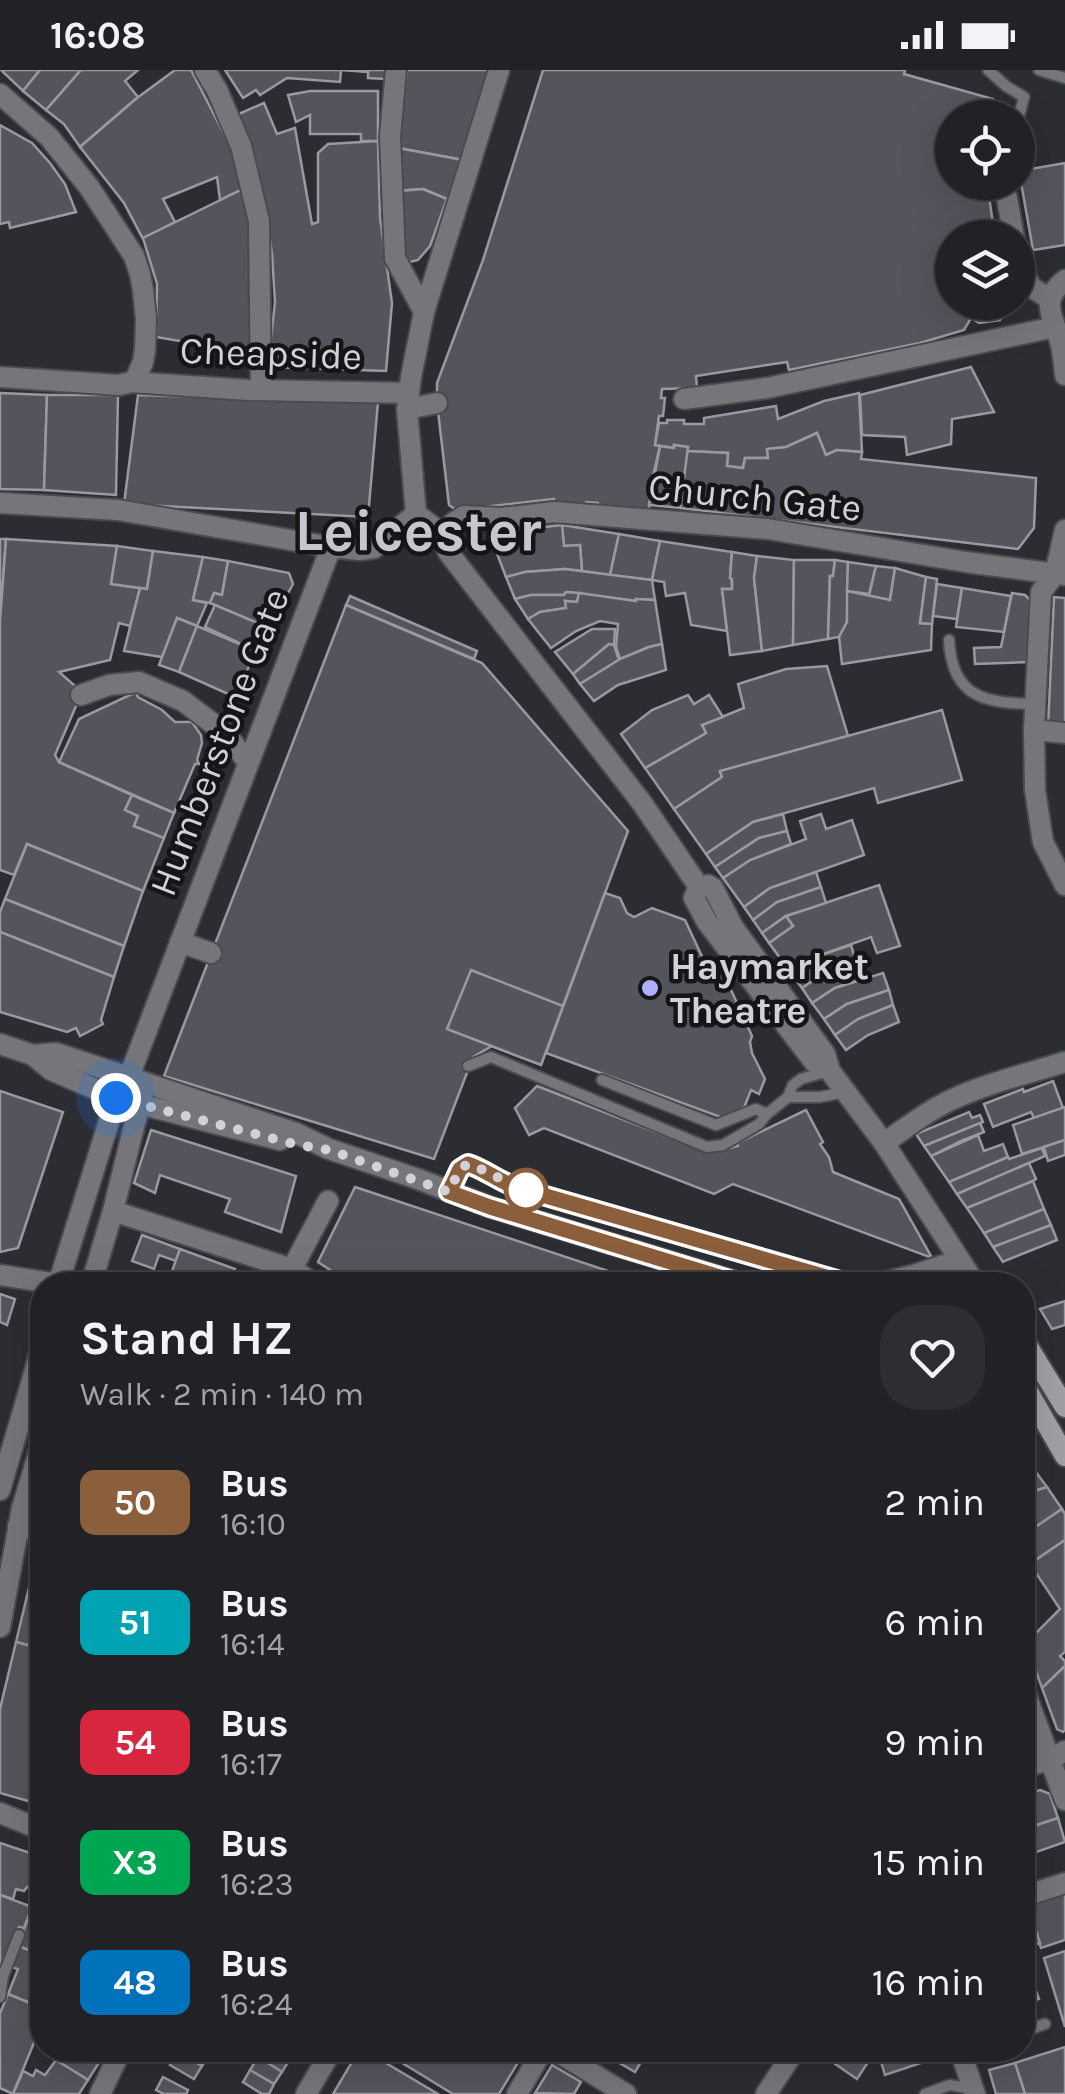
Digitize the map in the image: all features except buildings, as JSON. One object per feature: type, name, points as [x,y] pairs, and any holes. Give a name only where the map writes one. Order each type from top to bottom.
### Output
[{"type":"street","points":[[205,70],[224,85],[259,221],[249,390]]},
{"type":"street","points":[[396,70],[390,136],[395,258],[424,312]]},
{"type":"street","points":[[499,70],[424,312],[408,401],[416,514],[447,538],[448,552],[653,818],[698,887],[694,898],[707,922],[815,1063],[830,1070],[884,1143],[967,1272]]},
{"type":"street","points":[[0,94],[49,136],[89,186],[134,256],[143,290],[146,334],[143,362],[131,382]]},
{"type":"street","points":[[1065,280],[1050,299],[1065,375]]},
{"type":"street","points":[[1035,290],[1050,299]]},
{"type":"street","points":[[684,399],[766,388],[1055,327]]},
{"type":"street","name":"Cheapside","points":[[0,377],[437,402]]},
{"type":"street","points":[[0,503],[118,510],[360,550],[374,548],[416,514]]},
{"type":"street","name":"Church Gate","points":[[447,538],[453,523],[464,516],[500,518],[554,512],[768,529],[1060,574]]},
{"type":"street","points":[[1065,530],[1060,574],[1042,592],[1034,730],[1040,828],[1065,884]]},
{"type":"street","name":"Humberstone Gate","points":[[95,1272],[138,1104],[132,1078],[331,547]]},
{"type":"street","points":[[81,695],[109,685],[139,682],[183,701],[224,732],[248,762]]},
{"type":"street","points":[[1034,730],[1065,733]]},
{"type":"street","name":"Humberstone Gate","points":[[180,942],[211,953]]},
{"type":"street","points":[[0,1044],[32,1054],[56,1053],[296,1133],[329,1150],[490,1207],[703,1272]]},
{"type":"street","points":[[32,1054],[51,1070],[116,1098],[329,1150]]},
{"type":"street","points":[[884,1143],[953,1099],[1065,1062]]},
{"type":"street","points":[[62,1272],[116,1098],[132,1078]]},
{"type":"street","points":[[292,1269],[328,1201]]},
{"type":"street","points":[[113,1211],[296,1272]]},
{"type":"street","points":[[928,1272],[959,1260]]},
{"type":"street","points":[[0,1275],[30,1280]]},
{"type":"street","points":[[1035,1359],[1056,1395],[1065,1456]]},
{"type":"street","points":[[0,1490],[30,1387]]},
{"type":"street","points":[[0,1627],[18,1526],[30,1484]]},
{"type":"street","points":[[18,1526],[30,1529]]},
{"type":"street","points":[[1035,1710],[1057,1755],[1065,1800]]},
{"type":"street","points":[[0,1813],[30,1825]]},
{"type":"street","points":[[1035,1893],[1065,1883]]},
{"type":"street","points":[[100,2094],[116,2062]]},
{"type":"street","points":[[306,2094],[325,2062]]},
{"type":"street","points":[[517,2094],[536,2062]]},
{"type":"street","points":[[574,2062],[626,2094]]},
{"type":"street","points":[[766,2094],[787,2062]]},
{"type":"street","points":[[967,2062],[974,2091]]},
{"type":"lane","points":[[988,70],[1023,100]]},
{"type":"lane","points":[[1040,70],[1065,78]]},
{"type":"lane","points":[[949,640],[954,668],[967,690],[992,702],[1035,704]]},
{"type":"lane","points":[[468,1066],[491,1057],[707,1146],[724,1145],[759,1124],[788,1097],[793,1085],[830,1070]]},
{"type":"lane","points":[[602,1080],[716,1124],[756,1109],[766,1114]]},
{"type":"lane","points":[[788,1097],[820,1098],[846,1092]]},
{"type":"lane","points":[[449,1192],[460,1169],[468,1164],[488,1170],[518,1188],[809,1272]]},
{"type":"lane","points":[[0,1997],[3,1976],[19,1935]]},
{"type":"lane","points":[[1035,2027],[1045,2024]]},
{"type":"lane","points":[[924,2094],[950,2085],[974,2091]]},
{"type":"bus line","name":"50","points":[[703,1272],[449,1192],[460,1169],[468,1164],[488,1170],[518,1188],[805,1272]]},
{"type":"place","name":"Haymarket Theatre","points":[[650,988]]},
{"type":"district","name":"Leicester","points":[[418,530]]},
{"type":"route","points":[[116,1098],[329,1150],[449,1192],[460,1169],[468,1164],[526,1190]]}]
